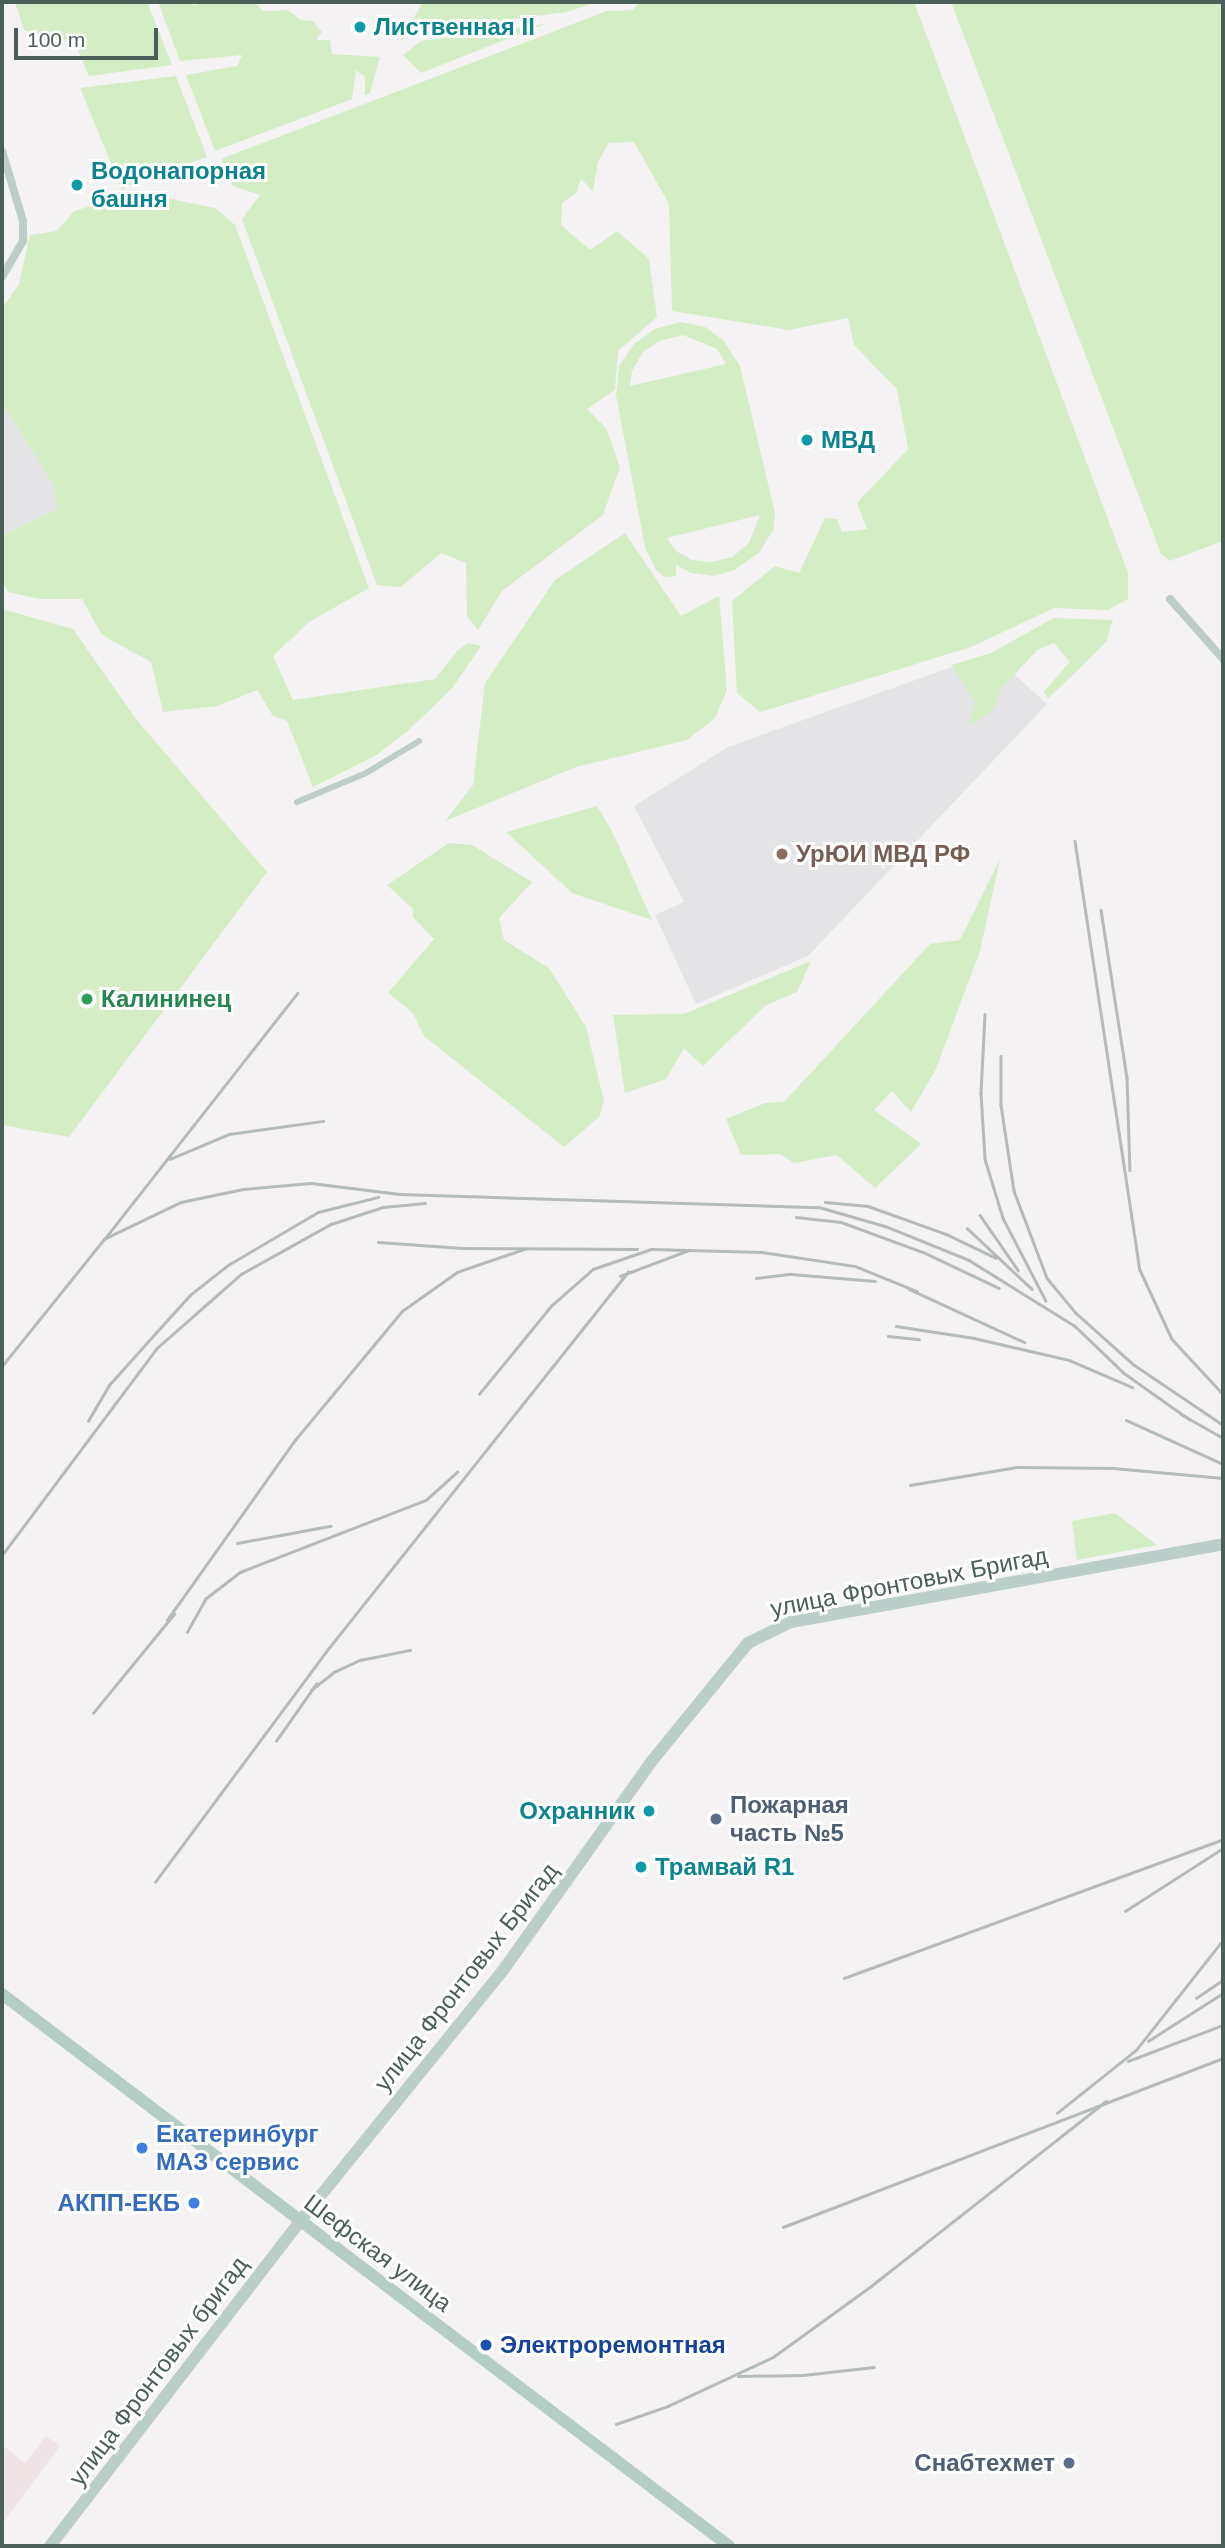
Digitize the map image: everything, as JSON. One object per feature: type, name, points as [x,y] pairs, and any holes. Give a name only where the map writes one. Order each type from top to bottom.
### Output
[{"type":"main road","name":"улица Фронтовых Бригад","points":[[300,2221],[503,1969],[652,1762],[748,1643],[791,1622],[1223,1544]]},
{"type":"main road","name":"Шефская улица","points":[[2,1994],[729,2546]]},
{"type":"main road","name":"улица Фронтовых бригад","points":[[50,2546],[300,2221]]},
{"type":"street","points":[[2,151],[23,222],[23,241],[2,277]]},
{"type":"street","points":[[1170,599],[1223,659]]},
{"type":"street","points":[[297,802],[366,773],[419,741]]},
{"type":"shaded area","points":[[2,403],[54,486],[57,509],[2,536]]},
{"type":"shaded area","name":"УрЮИ МВД РФ","points":[[991,653],[1047,704],[808,956],[696,1004],[655,915],[684,902],[634,806],[728,747]]},
{"type":"shaded area","points":[[46,2436],[60,2446],[2,2524],[2,2445],[25,2463]]},
{"type":"green space","points":[[15,2],[147,2],[172,65],[89,76],[76,45],[24,30]]},
{"type":"green space","points":[[158,2],[192,2],[194,6],[201,2],[255,2],[263,11],[288,10],[301,20],[313,21],[322,32],[316,40],[330,40],[332,54],[380,57],[370,93],[365,95],[365,77],[356,70],[352,99],[215,151],[186,75],[237,66],[242,55],[180,61]]},
{"type":"green space","points":[[423,2],[597,2],[567,12],[416,32],[400,41]]},
{"type":"green space","points":[[639,2],[914,2],[1128,573],[1128,599],[1108,610],[1054,608],[971,647],[760,712],[737,693],[732,601],[775,566],[799,573],[825,518],[837,519],[842,532],[867,529],[857,503],[908,449],[897,389],[854,345],[848,318],[789,330],[672,311],[669,204],[634,142],[609,143],[598,162],[593,191],[581,179],[576,193],[562,203],[561,225],[590,250],[617,231],[649,259],[657,317],[618,351],[615,390],[587,409],[606,428],[620,467],[603,515],[502,591],[478,630],[467,616],[466,563],[441,553],[401,587],[377,585],[242,219],[260,195],[233,186],[221,159],[607,11],[633,10]]},
{"type":"green space","points":[[951,2],[1223,2],[1223,541],[1170,561],[1161,554]]},
{"type":"green space","points":[[545,24],[421,73],[403,55],[421,41]]},
{"type":"green space","points":[[176,76],[207,157],[137,180],[122,190],[80,88]]},
{"type":"green space","points":[[138,192],[215,208],[235,225],[369,588],[309,622],[273,656],[293,700],[435,679],[458,650],[469,643],[481,646],[453,687],[409,730],[375,756],[313,787],[287,721],[273,716],[257,690],[217,706],[163,712],[151,662],[102,635],[82,599],[40,599],[8,592],[2,579],[2,536],[57,509],[54,486],[2,403],[2,309],[19,284],[30,235],[57,231],[74,211]]},
{"type":"green space","points":[[681,322],[705,327],[723,340],[740,366],[775,513],[773,530],[759,553],[734,570],[714,576],[691,573],[676,565],[676,576],[665,577],[656,570],[645,547],[616,395],[619,366],[634,344],[655,329]],"holes":[[[683,335],[717,349],[726,364],[630,386],[632,371],[643,352],[660,341]],[[760,515],[749,543],[732,557],[711,562],[692,560],[676,551],[667,538]]]},
{"type":"green space","points":[[625,533],[681,616],[719,596],[727,690],[715,718],[687,740],[576,767],[445,821],[473,785],[485,683],[555,580]]},
{"type":"green space","name":"Калининец","points":[[2,609],[73,629],[136,719],[267,872],[69,1137],[2,1125]]},
{"type":"green space","points":[[1054,618],[1113,620],[1106,642],[1048,699],[1044,691],[1070,662],[1054,643],[1037,650],[1002,688],[993,710],[967,727],[976,703],[951,665],[991,653]]},
{"type":"green space","points":[[597,806],[612,831],[652,920],[572,893],[506,832]]},
{"type":"green space","points":[[449,843],[472,845],[532,882],[499,918],[504,940],[549,968],[586,1027],[604,1101],[599,1117],[564,1147],[424,1036],[413,1013],[388,993],[434,939],[413,917],[413,909],[387,885]]},
{"type":"green space","points":[[1000,859],[980,951],[936,1069],[911,1112],[892,1091],[874,1110],[921,1144],[875,1188],[837,1155],[794,1163],[780,1154],[741,1155],[726,1119],[765,1103],[784,1102],[930,944],[960,940]]},
{"type":"green space","points":[[811,961],[797,992],[766,1005],[703,1066],[684,1048],[666,1079],[625,1093],[613,1015],[684,1014]]},
{"type":"green space","points":[[1115,1513],[1157,1545],[1077,1560],[1072,1521]]},
{"type":"railway","points":[[1075,841],[1140,1270],[1172,1339],[1223,1394]]},
{"type":"railway","points":[[1101,910],[1127,1077],[1130,1170]]},
{"type":"railway","points":[[106,1237],[297,993]]},
{"type":"railway","points":[[985,1014],[981,1093],[985,1159],[1003,1218],[1046,1301]]},
{"type":"railway","points":[[1001,1056],[1001,1105],[1014,1191],[1047,1278],[1076,1313],[1133,1364],[1223,1425]]},
{"type":"railway","points":[[170,1159],[229,1134],[323,1121]]},
{"type":"railway","points":[[2,1366],[104,1239],[181,1202],[243,1189],[311,1183],[399,1194],[819,1207],[885,1226],[969,1260],[1075,1326],[1124,1373],[1189,1419]]},
{"type":"railway","points":[[88,1421],[109,1385],[161,1327],[190,1295],[228,1265],[318,1212],[378,1197]]},
{"type":"railway","points":[[825,1202],[868,1206],[946,1234],[996,1258]]},
{"type":"railway","points":[[2,1555],[157,1348],[241,1274],[331,1224],[383,1207],[425,1203]]},
{"type":"railway","points":[[980,1215],[1018,1270]]},
{"type":"railway","points":[[796,1217],[841,1222],[923,1252],[999,1288]]},
{"type":"railway","points":[[967,1228],[1032,1289]]},
{"type":"railway","points":[[378,1242],[462,1248],[637,1249]]},
{"type":"railway","points":[[167,1620],[295,1440],[402,1311],[457,1272],[524,1249]]},
{"type":"railway","points":[[479,1394],[551,1306],[593,1269],[651,1249],[762,1252],[855,1266],[917,1291]]},
{"type":"railway","points":[[620,1276],[689,1250]]},
{"type":"railway","points":[[155,1882],[328,1649],[628,1272]]},
{"type":"railway","points":[[756,1278],[791,1274],[875,1281]]},
{"type":"railway","points":[[909,1289],[1024,1342]]},
{"type":"railway","points":[[896,1326],[974,1338],[1069,1360],[1132,1387]]},
{"type":"railway","points":[[888,1336],[919,1339]]},
{"type":"railway","points":[[1181,1414],[1223,1438]]},
{"type":"railway","points":[[1126,1420],[1223,1464]]},
{"type":"railway","points":[[910,1485],[1016,1467],[1113,1468],[1223,1478]]},
{"type":"railway","points":[[187,1632],[205,1599],[240,1572],[426,1500],[457,1472]]},
{"type":"railway","points":[[237,1543],[330,1526]]},
{"type":"railway","points":[[93,1713],[174,1614]]},
{"type":"railway","points":[[311,1690],[334,1672],[360,1660],[410,1650]]},
{"type":"railway","points":[[276,1741],[316,1684]]},
{"type":"railway","points":[[844,1978],[1223,1839]]},
{"type":"railway","points":[[1125,1911],[1223,1848]]},
{"type":"railway","points":[[1057,2113],[1136,2050],[1223,1940]]},
{"type":"railway","points":[[1196,1998],[1223,1980]]},
{"type":"railway","points":[[1148,2041],[1223,1993]]},
{"type":"railway","points":[[1128,2061],[1223,2025]]},
{"type":"railway","points":[[783,2227],[1223,2058]]},
{"type":"railway","points":[[616,2424],[668,2406],[773,2357],[871,2286],[1106,2101]]},
{"type":"railway","points":[[738,2376],[803,2375],[874,2367]]},
{"type":"place","name":"Лиственная II","points":[[360,27]]},
{"type":"place","name":"Водонапорная башня","points":[[77,185]]},
{"type":"place","name":"МВД","points":[[807,440]]},
{"type":"place","name":"УрЮИ МВД РФ","points":[[782,854]]},
{"type":"place","name":"Калининец","points":[[87,999]]},
{"type":"place","name":"Охранник","points":[[649,1811]]},
{"type":"place","name":"Пожарная часть №5","points":[[716,1819]]},
{"type":"place","name":"Трамвай R1","points":[[641,1867]]},
{"type":"place","name":"Екатеринбург МАЗ сервис","points":[[142,2148]]},
{"type":"place","name":"АКПП-ЕКБ","points":[[194,2203]]},
{"type":"place","name":"Электроремонтная","points":[[486,2345]]},
{"type":"place","name":"Снабтехмет","points":[[1069,2463]]}]
